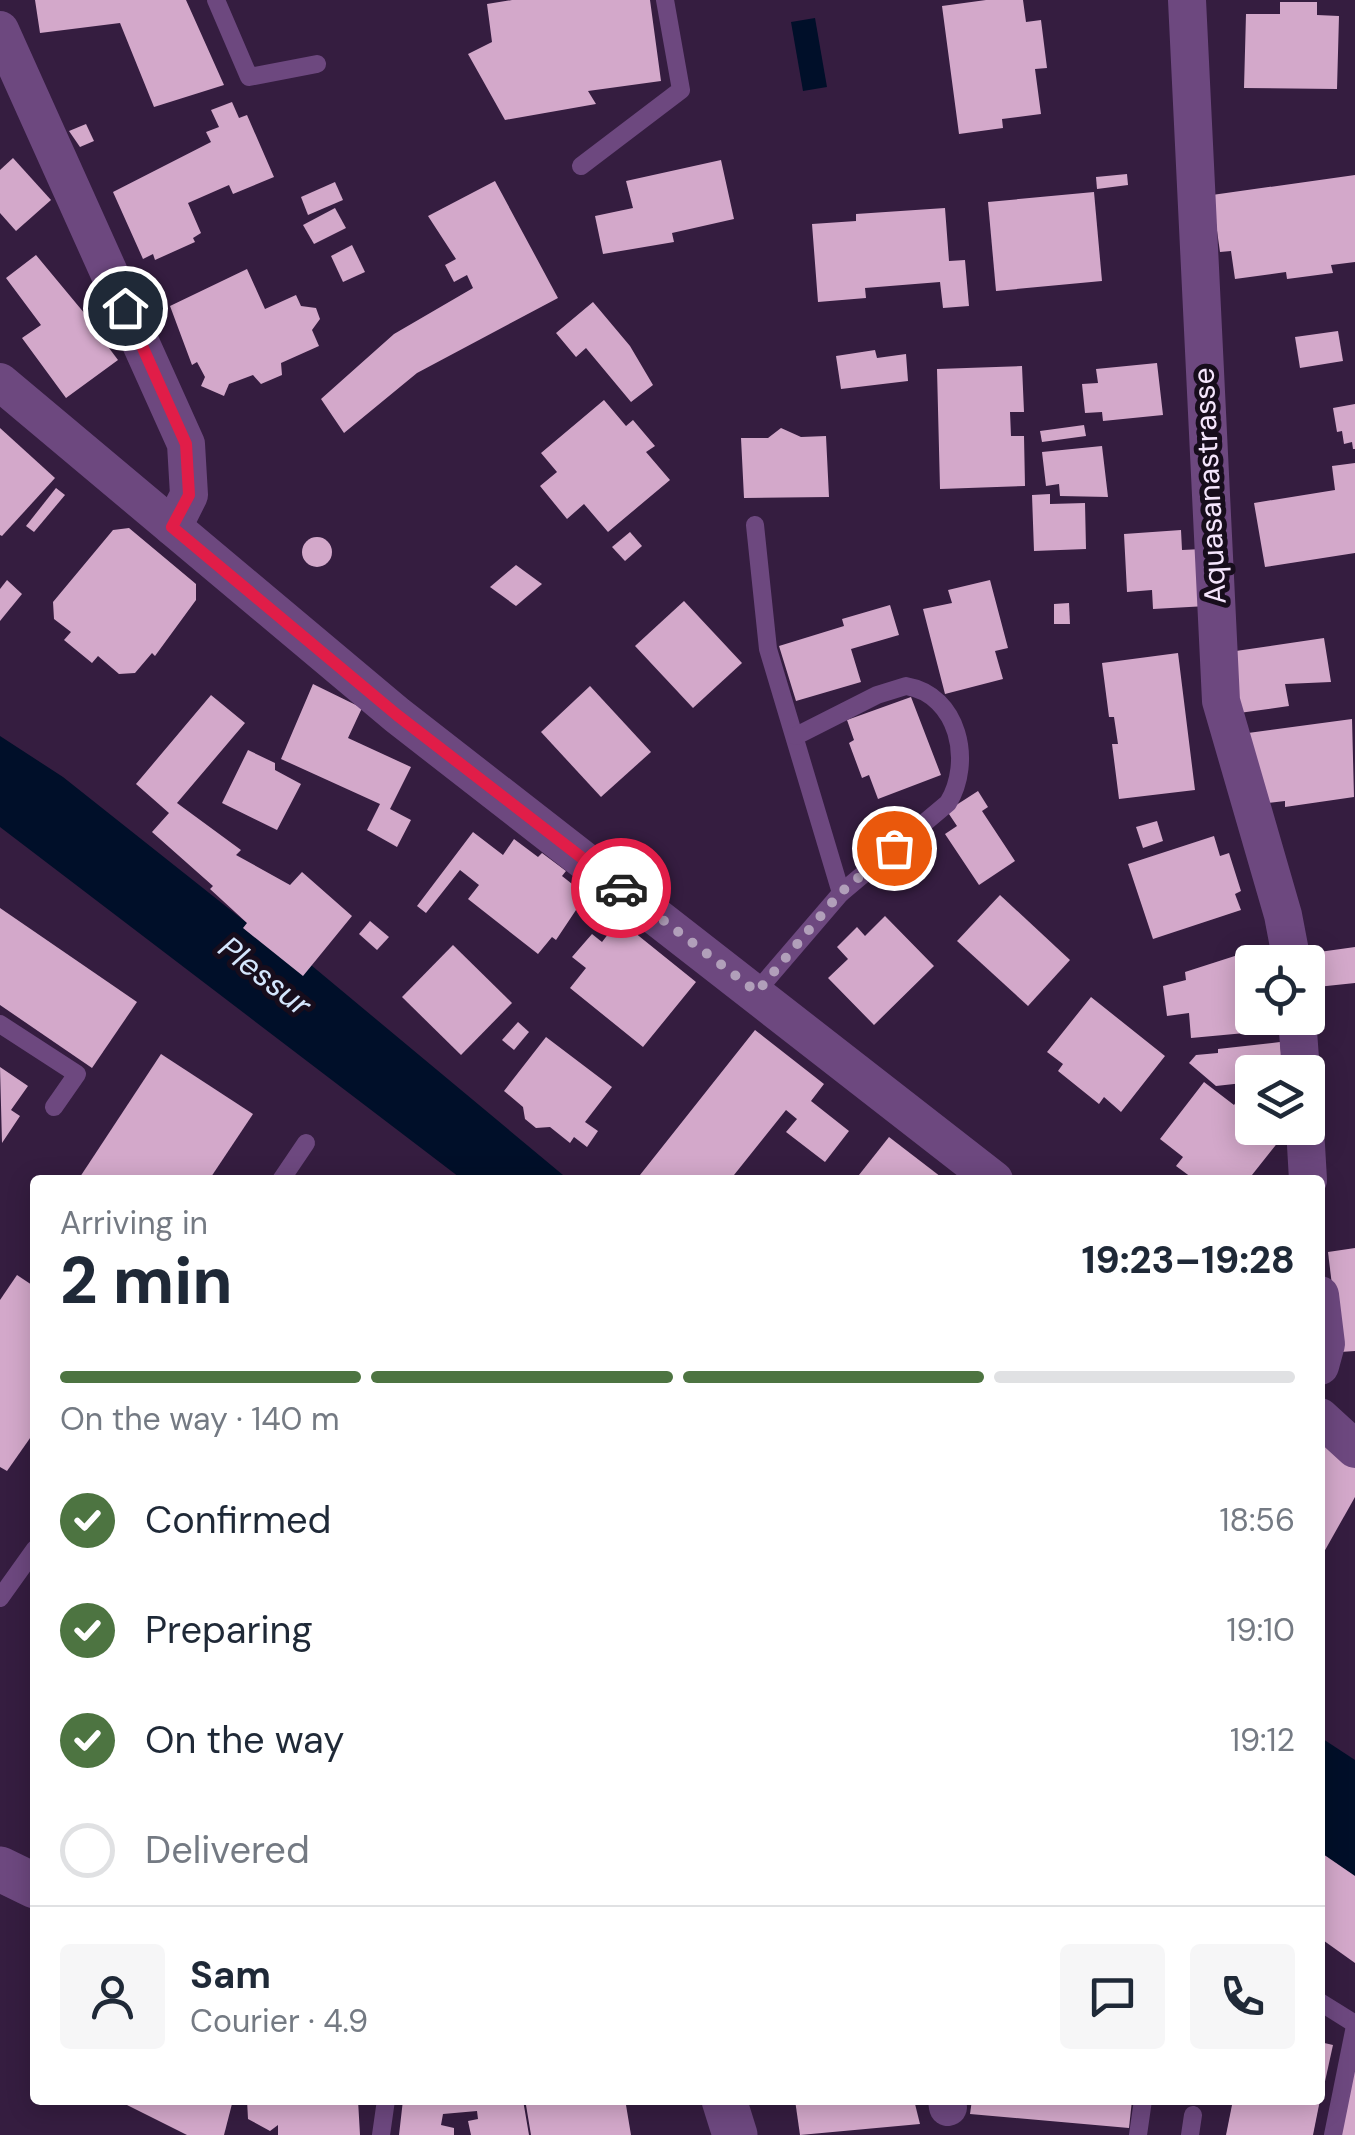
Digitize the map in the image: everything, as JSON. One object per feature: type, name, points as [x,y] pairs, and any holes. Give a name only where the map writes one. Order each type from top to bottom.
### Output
[{"type":"street","name":"Aquasanastrasse","points":[[1187,0],[1221,702],[1289,945]]},
{"type":"street","points":[[0,30],[186,444],[189,495],[172,527]]},
{"type":"street","points":[[0,382],[397,715],[988,1175]]},
{"type":"street","points":[[1305,1145],[1308,1175]]},
{"type":"street","points":[[1325,1422],[1355,1450]]},
{"type":"street","points":[[0,1869],[30,1884]]},
{"type":"street","points":[[726,2105],[735,2135]]},
{"type":"lane","points":[[216,0],[249,77],[317,64]]},
{"type":"lane","points":[[581,166],[681,90],[665,0]]},
{"type":"lane","points":[[755,524],[768,650],[840,893]]},
{"type":"lane","points":[[757,992],[840,893],[948,803],[958,788],[962,769],[949,712],[935,698],[906,686],[877,695],[796,736]]},
{"type":"lane","points":[[0,1024],[77,1074],[54,1107]]},
{"type":"lane","points":[[285,1175],[306,1143]]},
{"type":"lane","points":[[0,1598],[30,1557]]},
{"type":"lane","points":[[1325,2005],[1355,2025],[1333,2135]]},
{"type":"lane","points":[[381,2135],[385,2105]]},
{"type":"lane","points":[[1138,2135],[1143,2105]]},
{"type":"lane","points":[[1190,2135],[1194,2115]]},
{"type":"water","points":[[815,18],[827,87],[803,91],[791,22]]},
{"type":"water","name":"Plessur","points":[[0,736],[63,777],[247,923],[311,965],[563,1175],[456,1175],[0,827]]},
{"type":"water","points":[[1325,1740],[1355,1760],[1355,1876],[1325,1855]]},
{"type":"building","points":[[35,0],[186,0],[224,85],[154,107],[120,23],[40,33]]},
{"type":"building","points":[[512,0],[650,0],[661,81],[588,91],[596,104],[505,120],[468,54],[492,42],[487,4]]},
{"type":"building","points":[[1023,0],[1026,22],[1041,20],[1047,68],[1035,69],[1041,114],[1002,119],[1003,128],[959,134],[942,6]]},
{"type":"building","points":[[1280,2],[1317,2],[1317,15],[1339,16],[1337,89],[1244,88],[1246,14],[1280,14]]},
{"type":"building","points":[[232,102],[239,118],[247,115],[274,177],[233,194],[229,185],[188,203],[201,233],[193,238],[195,242],[155,260],[153,254],[143,259],[113,192],[211,142],[206,132],[219,127],[211,110]]},
{"type":"building","points":[[86,124],[94,141],[80,147],[69,131]]},
{"type":"building","points":[[13,158],[51,200],[16,231],[0,213],[0,170]]},
{"type":"building","points":[[721,160],[734,219],[672,233],[674,242],[603,254],[595,216],[633,208],[626,181]]},
{"type":"building","points":[[1127,174],[1128,185],[1097,189],[1096,177]]},
{"type":"building","points":[[1355,175],[1355,262],[1331,265],[1333,273],[1287,279],[1286,272],[1235,279],[1231,251],[1220,252],[1212,195]]},
{"type":"building","points":[[495,181],[558,298],[417,373],[344,433],[321,399],[394,334],[473,288],[467,275],[454,282],[445,265],[456,259],[428,216]]},
{"type":"building","points":[[335,182],[343,200],[308,215],[301,197]]},
{"type":"building","points":[[1094,192],[1102,281],[996,291],[988,202]]},
{"type":"building","points":[[335,208],[346,228],[314,244],[303,225]]},
{"type":"building","points":[[945,208],[949,261],[965,260],[969,306],[943,308],[940,282],[865,288],[866,298],[818,302],[812,224],[856,221],[856,214]]},
{"type":"building","points":[[352,245],[365,272],[343,282],[331,256]]},
{"type":"building","points":[[36,255],[90,320],[98,314],[112,334],[103,340],[118,360],[66,398],[22,338],[41,325],[6,278]]},
{"type":"building","points":[[247,269],[265,309],[296,295],[301,306],[316,308],[320,319],[312,330],[319,346],[281,363],[282,375],[261,384],[253,375],[229,384],[224,396],[201,386],[205,377],[197,362],[192,365],[170,306]]},
{"type":"building","points":[[593,302],[630,346],[653,385],[631,402],[586,348],[576,357],[556,333]]},
{"type":"building","points":[[1338,331],[1343,361],[1300,368],[1295,337]]},
{"type":"building","points":[[875,350],[877,358],[906,354],[908,381],[841,389],[836,356]]},
{"type":"building","points":[[1157,363],[1163,415],[1103,421],[1102,412],[1085,413],[1082,384],[1098,383],[1096,369]]},
{"type":"building","points":[[1022,366],[1024,412],[1010,412],[1011,436],[1024,436],[1025,486],[940,489],[937,369]]},
{"type":"building","points":[[604,400],[626,426],[633,420],[655,446],[646,452],[670,480],[608,532],[584,504],[567,519],[540,486],[557,472],[541,453]]},
{"type":"building","points":[[1355,404],[1353,449],[1352,442],[1344,444],[1342,431],[1337,432],[1333,408]]},
{"type":"building","points":[[1084,425],[1086,436],[1042,442],[1040,431]]},
{"type":"building","points":[[0,428],[55,478],[2,536],[0,535]]},
{"type":"building","points":[[781,428],[801,437],[826,436],[829,497],[744,498],[741,438],[768,438]]},
{"type":"building","points":[[1102,446],[1108,497],[1060,496],[1059,484],[1046,486],[1042,452]]},
{"type":"building","points":[[1355,463],[1355,553],[1265,567],[1254,503],[1335,490],[1332,466]]},
{"type":"building","points":[[56,488],[65,495],[34,532],[26,526]]},
{"type":"building","points":[[1050,494],[1050,504],[1085,503],[1086,549],[1034,551],[1032,495]]},
{"type":"building","points":[[129,528],[196,584],[196,600],[155,656],[152,653],[135,673],[119,674],[98,656],[92,663],[64,640],[71,632],[54,619],[53,602],[113,530]]},
{"type":"building","points":[[1181,530],[1182,550],[1203,549],[1207,606],[1153,609],[1152,590],[1127,592],[1124,534]]},
{"type":"building","points":[[630,532],[642,546],[625,561],[612,547]]},
{"type":"building","points":[[317,537],[328,541],[332,552],[328,563],[317,567],[306,563],[302,552],[306,541]]},
{"type":"building","points":[[516,565],[542,584],[516,606],[490,587]]},
{"type":"building","points":[[7,580],[22,594],[0,621],[0,589]]},
{"type":"building","points":[[990,580],[1008,648],[995,651],[1003,679],[945,694],[923,609],[952,603],[948,590]]},
{"type":"building","points":[[684,601],[742,663],[693,708],[635,646]]},
{"type":"building","points":[[1069,603],[1070,624],[1054,624],[1054,604]]},
{"type":"building","points":[[890,605],[899,635],[851,649],[861,682],[796,701],[779,646],[844,626],[842,619]]},
{"type":"building","points":[[1324,638],[1331,682],[1285,684],[1289,706],[1239,713],[1229,652]]},
{"type":"building","points":[[1178,653],[1195,790],[1119,799],[1112,744],[1118,744],[1114,717],[1109,717],[1102,663]]},
{"type":"building","points":[[313,684],[362,708],[348,738],[411,767],[390,809],[411,820],[397,847],[367,830],[380,804],[281,759]]},
{"type":"building","points":[[590,686],[651,752],[601,797],[541,732]]},
{"type":"building","points":[[211,695],[245,723],[177,803],[241,850],[236,855],[290,885],[302,872],[352,916],[303,976],[243,928],[247,923],[210,889],[213,886],[152,832],[169,813],[136,784]]},
{"type":"building","points":[[911,697],[941,775],[878,799],[869,775],[862,778],[849,743],[854,740],[847,720]]},
{"type":"building","points":[[1352,719],[1354,797],[1285,807],[1285,801],[1258,804],[1248,733]]},
{"type":"building","points":[[248,750],[275,763],[275,770],[301,784],[277,830],[222,803]]},
{"type":"building","points":[[978,791],[988,807],[982,811],[1015,861],[979,885],[945,834],[957,826],[947,811]]},
{"type":"building","points":[[1157,821],[1163,841],[1143,848],[1136,827]]},
{"type":"building","points":[[473,832],[503,855],[514,839],[538,857],[542,853],[566,871],[562,876],[586,895],[556,940],[552,937],[538,954],[468,899],[479,885],[460,870],[426,913],[417,906]]},
{"type":"building","points":[[1214,836],[1220,856],[1229,853],[1241,891],[1235,894],[1241,910],[1153,939],[1128,864]]},
{"type":"building","points":[[1000,895],[1070,960],[1028,1006],[957,941]]},
{"type":"building","points":[[0,908],[137,1002],[92,1068],[0,1005]]},
{"type":"building","points":[[885,916],[934,966],[874,1025],[828,978],[848,959],[837,947],[857,927],[865,936]]},
{"type":"building","points":[[619,920],[696,982],[643,1047],[570,988],[586,968],[572,957],[592,934],[602,942]]},
{"type":"building","points":[[370,921],[389,937],[377,950],[359,934]]},
{"type":"building","points":[[453,945],[512,1003],[461,1055],[402,997]]},
{"type":"building","points":[[1355,947],[1355,983],[1325,986],[1325,951]]},
{"type":"building","points":[[1235,956],[1235,1034],[1191,1038],[1189,1013],[1167,1016],[1163,986],[1186,980],[1185,972]]},
{"type":"building","points":[[1091,997],[1165,1056],[1121,1112],[1104,1097],[1099,1104],[1058,1071],[1063,1064],[1047,1052]]},
{"type":"building","points":[[518,1022],[529,1032],[514,1050],[502,1040]]},
{"type":"building","points":[[755,1030],[824,1084],[811,1101],[849,1131],[825,1162],[786,1132],[797,1119],[786,1110],[734,1175],[640,1175]]},
{"type":"building","points":[[546,1037],[612,1087],[585,1122],[598,1131],[587,1147],[574,1137],[570,1143],[550,1127],[536,1128],[525,1119],[523,1107],[504,1091]]},
{"type":"building","points":[[1280,1042],[1281,1055],[1235,1055],[1235,1084],[1216,1086],[1189,1063],[1196,1055],[1218,1053],[1218,1049]]},
{"type":"building","points":[[161,1054],[253,1114],[212,1175],[81,1175]]},
{"type":"building","points":[[0,1067],[28,1086],[11,1110],[20,1116],[2,1143]]},
{"type":"building","points":[[1204,1082],[1235,1104],[1235,1145],[1276,1145],[1252,1175],[1188,1175],[1176,1166],[1183,1157],[1160,1139]]},
{"type":"building","points":[[889,1137],[938,1175],[859,1175]]},
{"type":"building","points":[[1355,1248],[1355,1351],[1340,1352],[1328,1252]]},
{"type":"building","points":[[17,1275],[30,1284],[30,1438],[7,1471],[0,1467],[0,1300]]},
{"type":"building","points":[[1325,1444],[1355,1467],[1355,1497],[1325,1550]]},
{"type":"building","points":[[1325,1855],[1355,1876],[1355,1963],[1325,1942]]},
{"type":"building","points":[[1355,2016],[1355,2135],[1332,2135]]},
{"type":"building","points":[[1325,2043],[1333,2045],[1325,2081]]},
{"type":"building","points":[[127,2105],[232,2105],[224,2135],[187,2135]]},
{"type":"building","points":[[247,2105],[358,2105],[360,2135],[278,2135],[278,2125],[270,2131],[248,2119]]},
{"type":"building","points":[[402,2105],[524,2105],[529,2135],[471,2135],[468,2121],[478,2119],[477,2111],[443,2114],[441,2125],[454,2128],[454,2135],[399,2135]]},
{"type":"building","points":[[526,2105],[626,2105],[631,2135],[531,2135]]},
{"type":"building","points":[[796,2105],[915,2105],[920,2124],[800,2135]]},
{"type":"building","points":[[971,2105],[1131,2105],[1129,2128],[970,2114]]},
{"type":"building","points":[[1232,2105],[1319,2105],[1313,2135],[1226,2135]]},
{"type":"way so far","points":[[621,888],[757,992],[840,893],[894,848]]},
{"type":"route","points":[[125,308],[186,444],[189,495],[172,527],[397,715],[621,888]]}]
